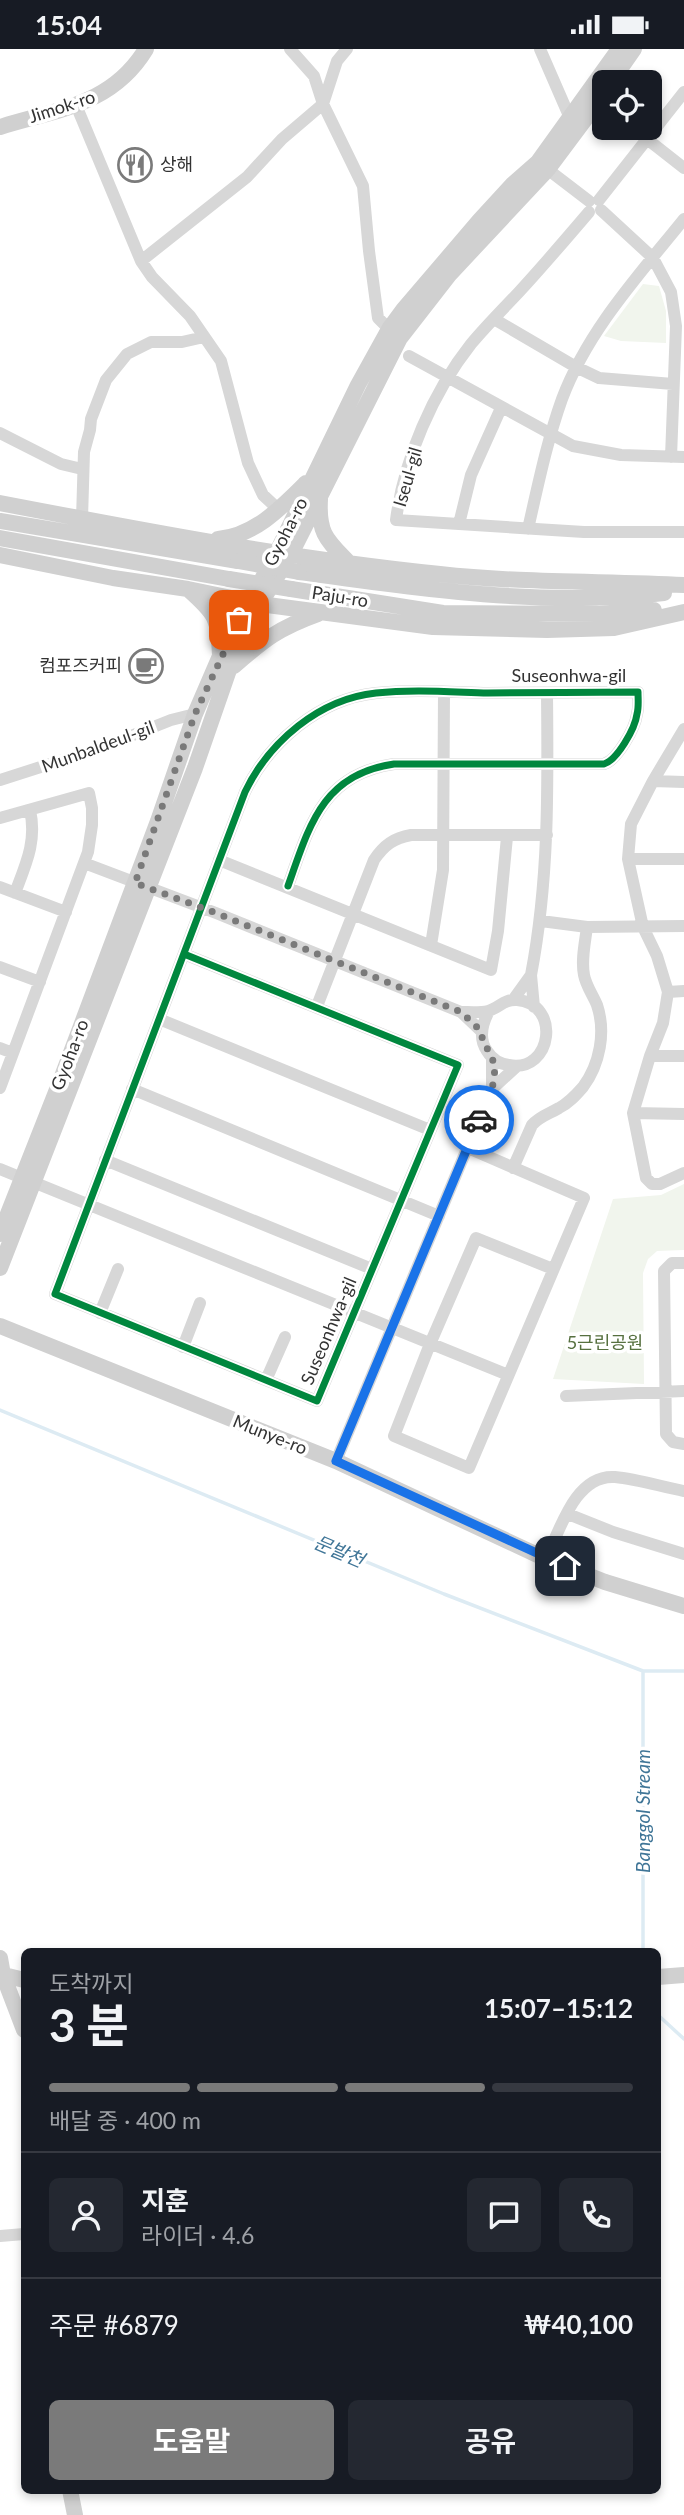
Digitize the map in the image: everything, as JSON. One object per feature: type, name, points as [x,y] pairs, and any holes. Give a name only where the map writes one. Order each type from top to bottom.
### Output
[{"type":"street","name":"Jimok-ro","points":[[0,127],[76,105],[114,87],[130,73],[146,49]]},
{"type":"street","points":[[290,49],[314,76],[323,104],[363,186],[378,318],[389,329]]},
{"type":"street","points":[[141,261],[247,177],[282,139],[323,104],[337,61],[347,49]]},
{"type":"street","points":[[540,49],[570,118]]},
{"type":"street","name":"Gyoha-ro","points":[[284,553],[316,474],[358,385],[389,329],[422,287],[513,184],[543,165],[570,118],[619,49]]},
{"type":"street","points":[[619,70],[634,49]]},
{"type":"street","name":"Iseul-gil","points":[[662,120],[684,92]]},
{"type":"street","points":[[76,105],[141,261],[152,277],[190,316],[220,361],[248,463],[263,495],[278,510]]},
{"type":"street","name":"Gyoha-ro","points":[[141,885],[195,714],[225,663],[254,603],[321,494],[387,360],[420,309],[592,108]]},
{"type":"street","name":"Iseul-gil","points":[[646,140],[594,206],[472,343],[448,378],[416,447],[396,520],[584,532],[684,532]]},
{"type":"street","points":[[648,140],[684,168]]},
{"type":"street","points":[[409,356],[573,446],[603,453],[678,457],[673,384],[675,309],[666,279],[653,258],[543,165]]},
{"type":"street","points":[[528,529],[550,435],[576,367],[603,322],[684,219]]},
{"type":"street","points":[[494,319],[599,378],[673,384]]},
{"type":"street","points":[[82,519],[82,469],[91,419],[106,380],[127,354],[151,342],[182,342],[204,337]]},
{"type":"street","points":[[459,524],[471,475],[502,408]]},
{"type":"street","points":[[0,433],[61,464],[82,469]]},
{"type":"street","points":[[198,540],[229,538],[264,522],[316,474]]},
{"type":"street","points":[[321,494],[319,513],[324,538],[349,563]]},
{"type":"street","points":[[0,503],[198,540],[443,575],[684,588]]},
{"type":"street","name":"Paju-ro","points":[[0,521],[299,572],[435,591],[600,597],[684,588]]},
{"type":"street","name":"Paju-ro","points":[[0,538],[229,579],[443,613],[600,614],[684,610]]},
{"type":"street","points":[[0,555],[254,603],[433,627],[547,631],[614,628],[684,610]]},
{"type":"street","points":[[188,589],[212,611],[225,663],[285,626],[321,613]]},
{"type":"street","name":"Gyoha-ro","points":[[0,1268],[28,1180],[225,663]]},
{"type":"street","name":"Suseonhwa-gil","points":[[184,954],[458,1065],[317,1401],[55,1294],[88,1204],[251,779],[271,752],[296,728],[334,704],[355,697],[396,692],[638,692],[634,725],[611,762],[380,766],[366,770],[331,794],[314,817],[288,886]]},
{"type":"street","points":[[431,945],[441,891],[444,692]]},
{"type":"street","name":"Suseonhwa-gil","points":[[531,975],[541,921],[547,835],[547,693]]},
{"type":"street","name":"Munbaldeul-gil","points":[[0,780],[195,714]]},
{"type":"street","points":[[684,729],[631,824],[628,859],[643,927],[657,956],[668,992],[663,1023],[633,1113],[646,1178],[652,1184],[660,1184],[684,1173]]},
{"type":"street","points":[[653,781],[684,782]]},
{"type":"street","points":[[0,818],[89,793],[92,808],[92,825],[84,863],[0,1088]]},
{"type":"street","points":[[15,893],[34,836],[30,810]]},
{"type":"street","points":[[317,1006],[374,860],[386,845],[400,837],[547,835]]},
{"type":"street","points":[[219,860],[491,970],[498,931],[507,837]]},
{"type":"street","points":[[628,859],[684,859]]},
{"type":"street","points":[[84,863],[202,907],[461,1012],[481,1031]]},
{"type":"street","points":[[0,887],[66,912]]},
{"type":"street","points":[[541,921],[587,927],[684,926]]},
{"type":"street","points":[[513,1168],[532,1125],[537,1119],[558,1109],[577,1094],[592,1074],[598,1060],[601,1024],[598,1008],[584,975],[583,963],[587,927]]},
{"type":"street","points":[[0,967],[40,982]]},
{"type":"street","points":[[513,1000],[531,975]]},
{"type":"street","points":[[531,975],[534,1007]]},
{"type":"street","points":[[668,992],[684,991]]},
{"type":"street","points":[[492,1089],[517,1066],[534,1060],[546,1043],[546,1021],[534,1007],[520,1000],[513,1000],[498,1004],[489,1011],[481,1031],[482,1042],[492,1057],[503,1064],[517,1066]]},
{"type":"street","points":[[461,1012],[489,1011]]},
{"type":"street","points":[[159,1019],[430,1130]]},
{"type":"street","points":[[0,1048],[13,1053]]},
{"type":"street","points":[[650,1056],[684,1056]]},
{"type":"street","points":[[336,1461],[492,1089],[492,1057]]},
{"type":"street","points":[[132,1089],[439,1216]]},
{"type":"street","points":[[633,1113],[684,1114]]},
{"type":"street","points":[[467,1148],[583,1198],[469,1468],[394,1436],[476,1238],[553,1269]]},
{"type":"street","name":"Suseonhwa-gil","points":[[105,1160],[372,1269]]},
{"type":"street","name":"Suseonhwa-gil","points":[[0,1169],[508,1375]]},
{"type":"street","name":"Gyoha-ro","points":[[0,1234],[28,1180]]},
{"type":"street","points":[[684,1263],[672,1263],[664,1271],[666,1434],[673,1442],[684,1444]]},
{"type":"street","points":[[100,1313],[118,1269]]},
{"type":"street","points":[[183,1346],[200,1303]]},
{"type":"street","name":"Munye-ro","points":[[5,1329],[336,1461],[546,1559],[605,1582],[684,1606]]},
{"type":"street","points":[[266,1380],[285,1337]]},
{"type":"street","points":[[566,1396],[684,1391]]},
{"type":"street","points":[[546,1559],[568,1514],[583,1489],[591,1482],[614,1477],[684,1491]]},
{"type":"street","points":[[568,1514],[612,1532],[684,1554]]},
{"type":"street","points":[[1,1969],[21,1979]]},
{"type":"street","points":[[1,1969],[21,2022]]},
{"type":"street","points":[[661,1977],[680,1975]]},
{"type":"street","points":[[0,2236],[21,2234]]},
{"type":"street","points":[[71,2494],[75,2515]]},
{"type":"green space","points":[[643,284],[659,286],[666,311],[666,343],[621,341],[604,336]]},
{"type":"green space","name":"5근린공원","points":[[684,1184],[684,1250],[657,1251],[648,1259],[643,1273],[644,1384],[553,1379],[613,1199],[661,1195]]},
{"type":"waterway","name":"문발천","points":[[0,1410],[444,1594],[643,1671],[684,1671]]},
{"type":"waterway","name":"Banggol Stream","points":[[643,1671],[643,1948]]},
{"type":"waterway","name":"Banggol Stream","points":[[661,2018],[684,2039]]},
{"type":"cycle path","points":[[184,954],[458,1065],[317,1401],[55,1294],[245,792],[268,756],[298,726],[335,704],[355,697],[404,691],[638,692],[638,711],[633,728],[620,750],[604,764],[394,764],[350,779],[334,791],[312,824],[288,886]]},
{"type":"way so far","points":[[239,620],[195,714],[135,883],[461,1012],[481,1031],[482,1042],[492,1057],[492,1089],[479,1120]]},
{"type":"place","name":"상해","points":[[135,165]]},
{"type":"place","name":"컴포즈커피","points":[[146,666]]},
{"type":"route","points":[[479,1120],[336,1461],[565,1566]]}]
